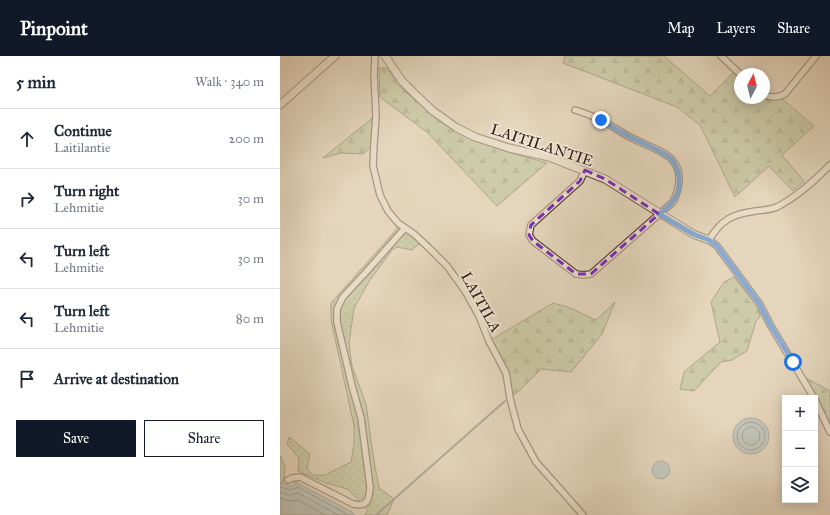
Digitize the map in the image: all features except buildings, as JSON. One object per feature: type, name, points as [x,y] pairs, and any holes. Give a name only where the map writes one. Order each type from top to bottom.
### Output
[{"type":"street","points":[[280,105],[335,56]]},
{"type":"street","name":"LAITILA","points":[[375,56],[374,75],[376,116],[373,166],[378,191],[388,211],[398,223],[414,234],[447,266],[465,291],[506,373],[510,398],[521,434],[536,462],[583,515]]},
{"type":"street","name":"LAITILANTIE","points":[[385,56],[402,81],[411,90],[433,111],[458,128],[475,136],[509,148],[549,157],[585,170],[604,179],[659,214],[693,234],[709,240],[717,246],[759,303],[812,395]]},
{"type":"street","points":[[721,56],[734,68]]},
{"type":"street","points":[[770,97],[780,97],[785,94],[816,56]]},
{"type":"street","points":[[575,110],[601,120],[630,137],[667,155],[677,168],[679,181],[678,192],[673,202],[591,274],[583,275],[576,274],[533,241],[529,235],[529,230],[531,225],[580,181],[585,170]]},
{"type":"street","points":[[709,240],[716,229],[732,217],[743,213],[768,210],[788,201],[808,186],[830,165]]},
{"type":"street","points":[[288,480],[300,477],[353,504],[361,505],[368,501],[370,487],[361,418],[337,322],[337,308],[343,297],[405,228]]},
{"type":"street","name":"LAITILANTIE","points":[[818,407],[830,432]]},
{"type":"highlighted area","points":[[585,170],[605,179],[659,214],[591,274],[576,274],[533,241],[529,235],[531,225],[580,181]]},
{"type":"green space","points":[[565,56],[664,56],[710,96],[734,72],[734,104],[770,104],[770,96],[780,97],[814,126],[782,155],[804,181],[793,191],[769,166],[735,197],[700,125],[677,107],[563,63]]},
{"type":"green space","points":[[379,68],[387,68],[398,85],[431,114],[456,132],[508,152],[547,163],[497,206],[428,133],[380,97]]},
{"type":"green space","points":[[376,115],[374,144],[363,154],[341,153],[323,158]]},
{"type":"green space","points":[[398,223],[429,248],[419,244],[412,250],[397,247],[392,250],[370,280],[354,308],[349,343],[352,366],[366,404],[379,488],[394,499],[387,515],[364,515],[368,511],[347,489],[326,483],[298,471],[299,458],[287,444],[289,437],[310,454],[307,469],[313,475],[325,475],[351,462],[354,444],[354,426],[331,320],[331,303],[396,230]]},
{"type":"green space","points":[[734,277],[758,307],[760,317],[756,321],[747,351],[732,360],[721,362],[694,391],[680,389],[684,372],[720,342],[711,302],[724,282]]},
{"type":"green space","points":[[615,302],[602,334],[571,372],[541,369],[510,398],[506,373],[489,341],[553,303],[568,307],[596,320]]},
{"type":"green space","points":[[802,376],[830,391],[830,432],[818,408],[818,395],[812,395]]},
{"type":"green space","points":[[280,455],[285,469],[283,483],[280,483]]},
{"type":"water","points":[[755,418],[764,423],[768,429],[768,443],[764,449],[755,454],[747,454],[738,449],[734,443],[733,432],[738,423],[744,419]]},
{"type":"water","points":[[657,461],[665,461],[670,466],[668,477],[665,479],[657,479],[652,474],[652,466]]},
{"type":"water","points":[[296,482],[355,515],[280,515],[280,483],[291,486]]},
{"type":"waterway","points":[[376,515],[505,401]]},
{"type":"route","points":[[601,120],[630,137],[667,155],[673,161],[677,168],[679,181],[678,192],[673,202],[659,214],[693,234],[709,240],[717,246],[759,303],[793,362]]}]
